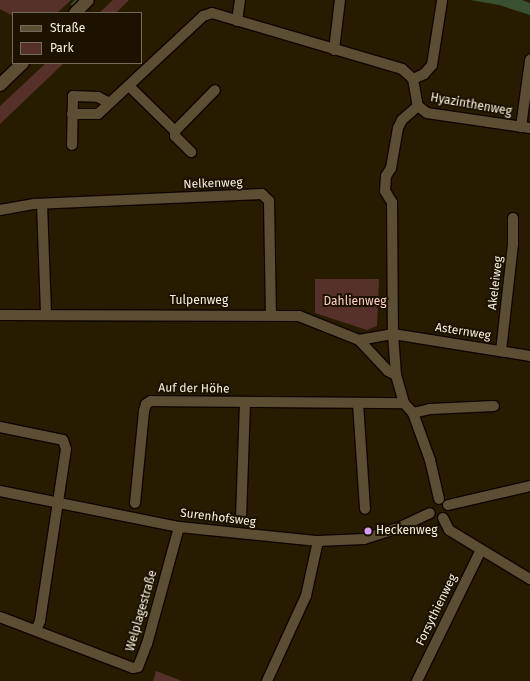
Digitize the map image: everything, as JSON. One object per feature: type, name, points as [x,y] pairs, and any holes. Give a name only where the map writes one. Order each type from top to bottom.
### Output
[{"type":"street","points":[[76,12],[88,0]]},
{"type":"street","points":[[237,21],[240,0]]},
{"type":"street","points":[[334,50],[340,0]]},
{"type":"street","points":[[413,79],[424,74],[432,65],[442,1]]},
{"type":"street","points":[[72,114],[98,114],[130,86],[203,16],[212,13],[402,69],[413,79],[418,106],[402,120],[398,128],[391,168],[386,176],[385,192],[392,202],[393,334],[396,375],[404,403],[413,413],[430,460],[439,499],[448,506]]},
{"type":"street","name":"Hyazinthenweg","points":[[418,106],[427,113],[525,128],[530,60]]},
{"type":"street","points":[[0,85],[22,64]]},
{"type":"street","points":[[130,86],[175,131],[175,136],[191,152]]},
{"type":"street","points":[[175,131],[215,90]]},
{"type":"street","points":[[72,145],[73,96],[98,98],[110,103]]},
{"type":"street","name":"Nelkenweg","points":[[0,210],[42,204],[262,194],[269,201],[271,314]]},
{"type":"street","points":[[42,204],[46,315]]},
{"type":"street","name":"Akeleiweg","points":[[501,351],[513,244],[513,218]]},
{"type":"street","name":"Tulpenweg","points":[[0,315],[271,314],[311,318],[359,340]]},
{"type":"street","points":[[359,340],[393,334]]},
{"type":"street","name":"Asternweg","points":[[393,334],[530,356]]},
{"type":"street","points":[[359,340],[388,371],[396,375]]},
{"type":"street","name":"Auf der Höhe","points":[[135,503],[146,404],[151,401],[245,403],[404,403]]},
{"type":"street","name":"Auf der Höhe","points":[[241,518],[245,403]]},
{"type":"street","points":[[358,403],[365,509]]},
{"type":"street","points":[[413,413],[430,409],[494,406]]},
{"type":"street","points":[[0,427],[63,440],[66,449],[40,621],[36,630]]},
{"type":"street","points":[[448,506],[530,486]]},
{"type":"street","name":"Surenhofsweg","points":[[0,491],[179,527],[318,542],[364,538],[398,528],[430,513]]},
{"type":"street","points":[[439,499],[431,504],[430,513],[436,518],[443,518],[448,513],[448,506]]},
{"type":"street","points":[[443,518],[449,530],[530,579]]},
{"type":"street","name":"Welplagestraße","points":[[0,617],[133,668],[138,667],[146,644],[179,527]]},
{"type":"street","points":[[268,681],[306,596],[318,542]]},
{"type":"street","name":"Forsythienweg","points":[[417,681],[481,550]]},
{"type":"green space","points":[[0,0],[71,0],[58,12],[12,12],[12,15],[0,9]]},
{"type":"green space","points":[[113,0],[129,0],[117,12],[100,12]]},
{"type":"green space","points":[[45,64],[63,64],[0,124],[0,106]]},
{"type":"green space","name":"Dahlienweg","points":[[315,279],[379,279],[377,326],[367,330],[315,313]]},
{"type":"green space","points":[[156,671],[182,681],[153,681]]},
{"type":"shaded area","points":[[470,0],[522,0],[530,3],[530,15],[499,5]]},
{"type":"waterway","points":[[72,4],[76,0]]},
{"type":"place","name":"Heckenweg","points":[[368,531]]}]
